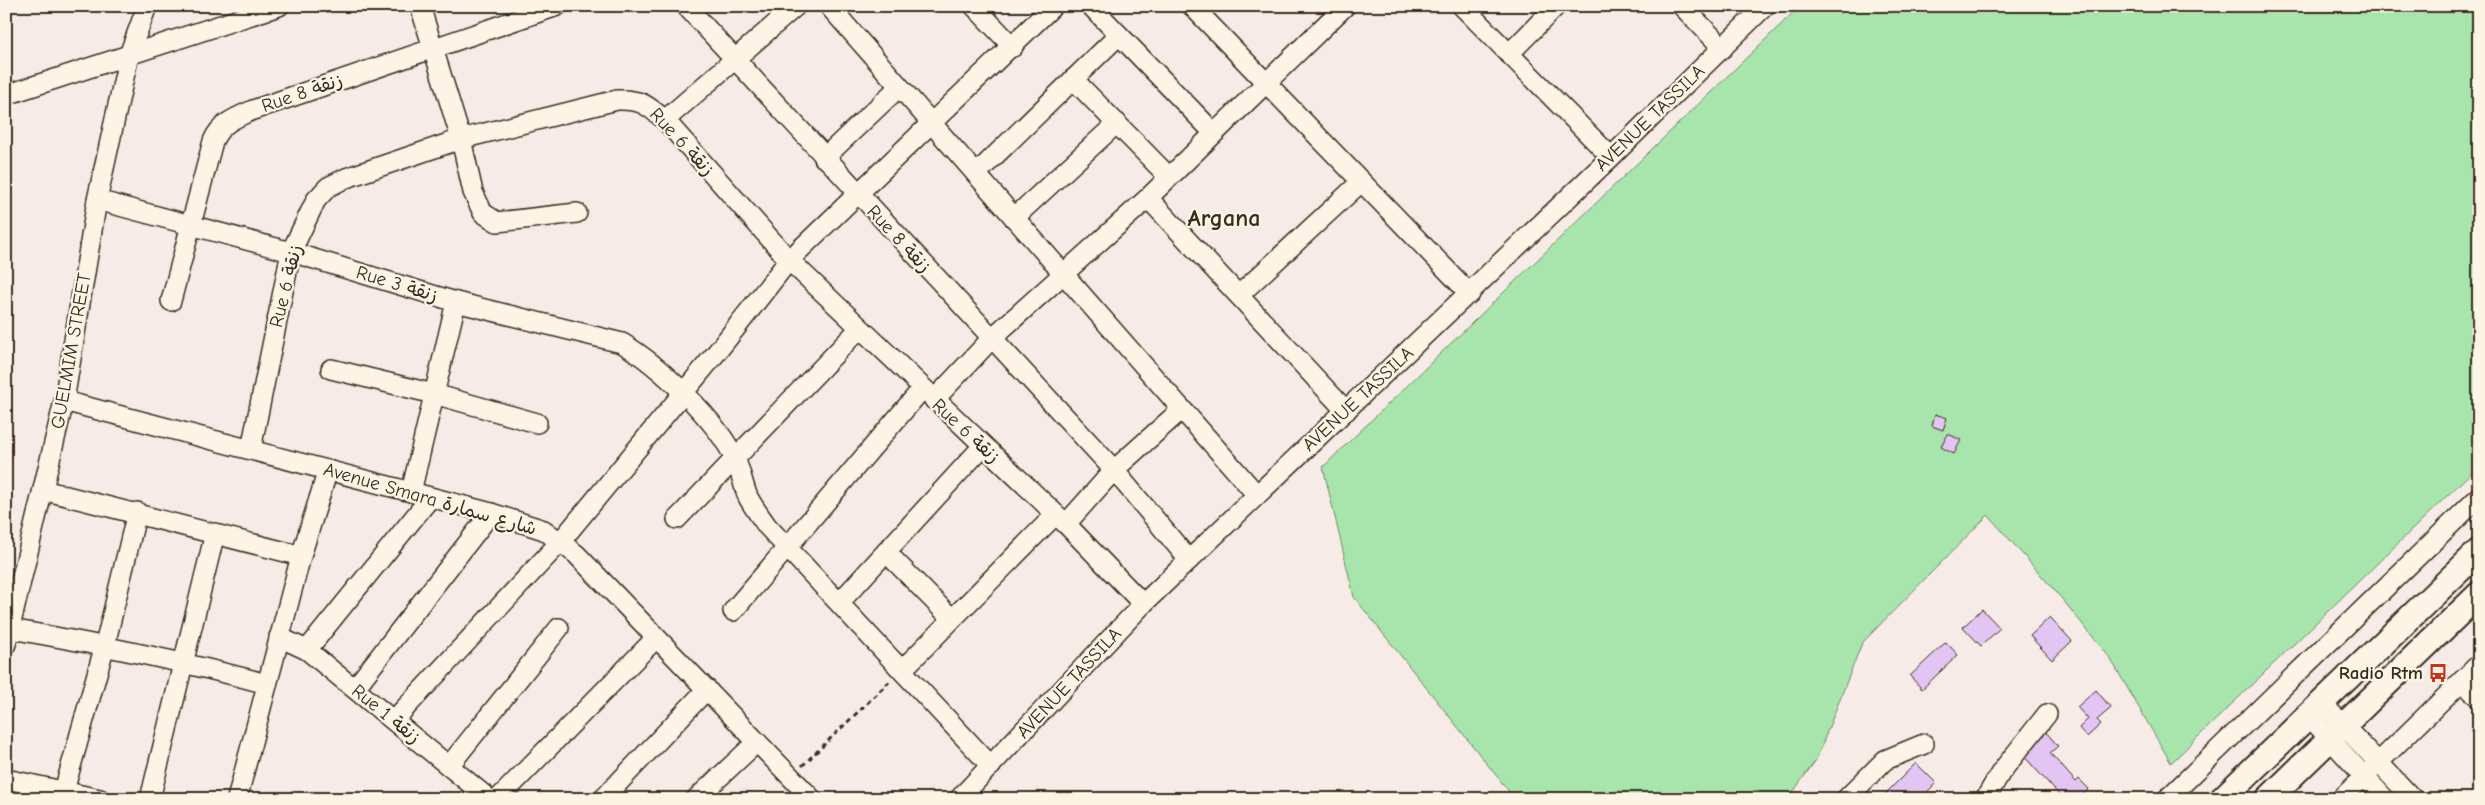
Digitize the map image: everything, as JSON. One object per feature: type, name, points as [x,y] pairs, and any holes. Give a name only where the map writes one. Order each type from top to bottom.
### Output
[{"type":"main road","points":[[2222,799],[2479,551]]},
{"type":"main road","points":[[2268,799],[2479,594]]},
{"type":"street","points":[[129,56],[147,6]]},
{"type":"street","points":[[6,95],[279,6]]},
{"type":"street","points":[[420,6],[461,139],[473,192],[483,214],[498,222],[578,213]]},
{"type":"street","name":"Rue 8 زنقة","points":[[171,301],[213,141],[218,131],[228,121],[253,110],[557,6]]},
{"type":"street","name":"Rue 8 زنقة","points":[[686,6],[858,195],[1114,470],[1189,560]]},
{"type":"street","points":[[665,120],[796,6]]},
{"type":"street","points":[[974,6],[1013,47]]},
{"type":"street","points":[[394,720],[561,541],[717,352],[789,260],[1013,47],[1053,6]]},
{"type":"street","points":[[1091,6],[1214,133]]},
{"type":"street","points":[[733,612],[787,546],[928,394],[1148,198],[1345,6]]},
{"type":"street","points":[[1462,6],[1611,157]]},
{"type":"street","points":[[1510,54],[1556,6]]},
{"type":"street","points":[[1682,6],[1723,48]]},
{"type":"street","name":"AVENUE TASSILA","points":[[959,799],[1144,604],[1470,294],[1535,228],[1611,157],[1765,6]]},
{"type":"street","points":[[830,7],[1257,495]]},
{"type":"street","points":[[1199,9],[1266,83],[1470,294]]},
{"type":"street","points":[[976,174],[1119,35]]},
{"type":"street","name":"GUELMIM STREET","points":[[8,637],[64,401],[97,200],[129,56]]},
{"type":"street","points":[[1073,79],[1169,177]]},
{"type":"street","points":[[824,158],[899,87]]},
{"type":"street","name":"Rue 6 زنقة","points":[[251,449],[291,252],[316,200],[328,187],[346,178],[461,139],[616,100],[633,99],[645,103],[665,120],[789,260],[859,329],[1061,520],[1144,604]]},
{"type":"street","points":[[1014,218],[1117,123]]},
{"type":"street","points":[[1239,294],[1362,182]]},
{"type":"street","points":[[1148,198],[1346,411]]},
{"type":"street","name":"Rue 3 زنقة","points":[[97,200],[291,252],[456,302],[622,343],[643,356],[683,392],[714,428],[735,459],[749,498],[767,526],[903,669],[991,766]]},
{"type":"street","points":[[411,492],[456,302]]},
{"type":"street","points":[[677,519],[859,329]]},
{"type":"street","points":[[331,369],[434,394],[537,423]]},
{"type":"street","name":"Avenue Smara شارع سمارة","points":[[64,401],[251,449],[531,525],[561,541],[812,799]]},
{"type":"street","points":[[903,669],[952,619],[1182,410]]},
{"type":"street","points":[[840,602],[984,446]]},
{"type":"street","points":[[237,799],[300,556],[328,470]]},
{"type":"street","points":[[43,490],[137,512],[300,556]]},
{"type":"street","points":[[2167,799],[2479,497]]},
{"type":"street","points":[[307,650],[430,498]]},
{"type":"street","points":[[64,791],[105,645],[137,512]]},
{"type":"street","points":[[355,688],[491,513]]},
{"type":"street","points":[[150,799],[182,661],[216,533]]},
{"type":"street","points":[[886,552],[952,619]]},
{"type":"street","points":[[449,766],[559,628]]},
{"type":"street","points":[[8,637],[105,645],[182,661],[267,684]]},
{"type":"street","name":"Rue 1 زنقة","points":[[279,637],[307,650],[489,799]]},
{"type":"street","points":[[498,799],[656,638]]},
{"type":"street","points":[[2341,799],[2479,664]]},
{"type":"street","points":[[2462,681],[2479,698]]},
{"type":"street","points":[[603,799],[707,689]]},
{"type":"street","points":[[2315,709],[2336,732],[2364,776],[2385,799]]},
{"type":"street","points":[[1985,799],[2001,772],[2047,714]]},
{"type":"street","points":[[2336,732],[2379,763],[2413,799]]},
{"type":"street","points":[[696,799],[757,742]]},
{"type":"street","points":[[1846,799],[1885,760],[1924,744]]},
{"type":"street","points":[[6,779],[100,799]]},
{"type":"path","points":[[791,776],[903,669]]},
{"type":"green space","points":[[1800,6],[2479,6],[2479,465],[2171,763],[2110,658],[2062,599],[1988,515],[1862,643],[1816,760],[1788,799],[1515,799],[1354,597],[1323,467]]},
{"type":"building","points":[[1935,414],[1947,418],[1943,430],[1932,426]]},
{"type":"building","points":[[1948,434],[1961,440],[1954,454],[1941,447]]},
{"type":"building","points":[[1982,609],[2000,628],[1981,646],[1963,627]]},
{"type":"building","points":[[2050,617],[2072,641],[2052,660],[2030,636]]},
{"type":"building","points":[[1946,642],[1958,655],[1922,689],[1910,676]]},
{"type":"building","points":[[2096,690],[2111,708],[2097,720],[2101,724],[2087,737],[2079,728],[2088,719],[2077,707]]},
{"type":"building","points":[[2045,731],[2058,746],[2050,753],[2076,782],[2079,779],[2089,789],[2078,799],[2073,794],[2068,799],[2063,799],[2021,753]]},
{"type":"building","points":[[1916,763],[1936,783],[1920,799],[1880,799]]},
{"type":"place","name":"Radio Rtm","points":[[2438,673]]},
{"type":"district","name":"Argana","points":[[1224,218]]}]
